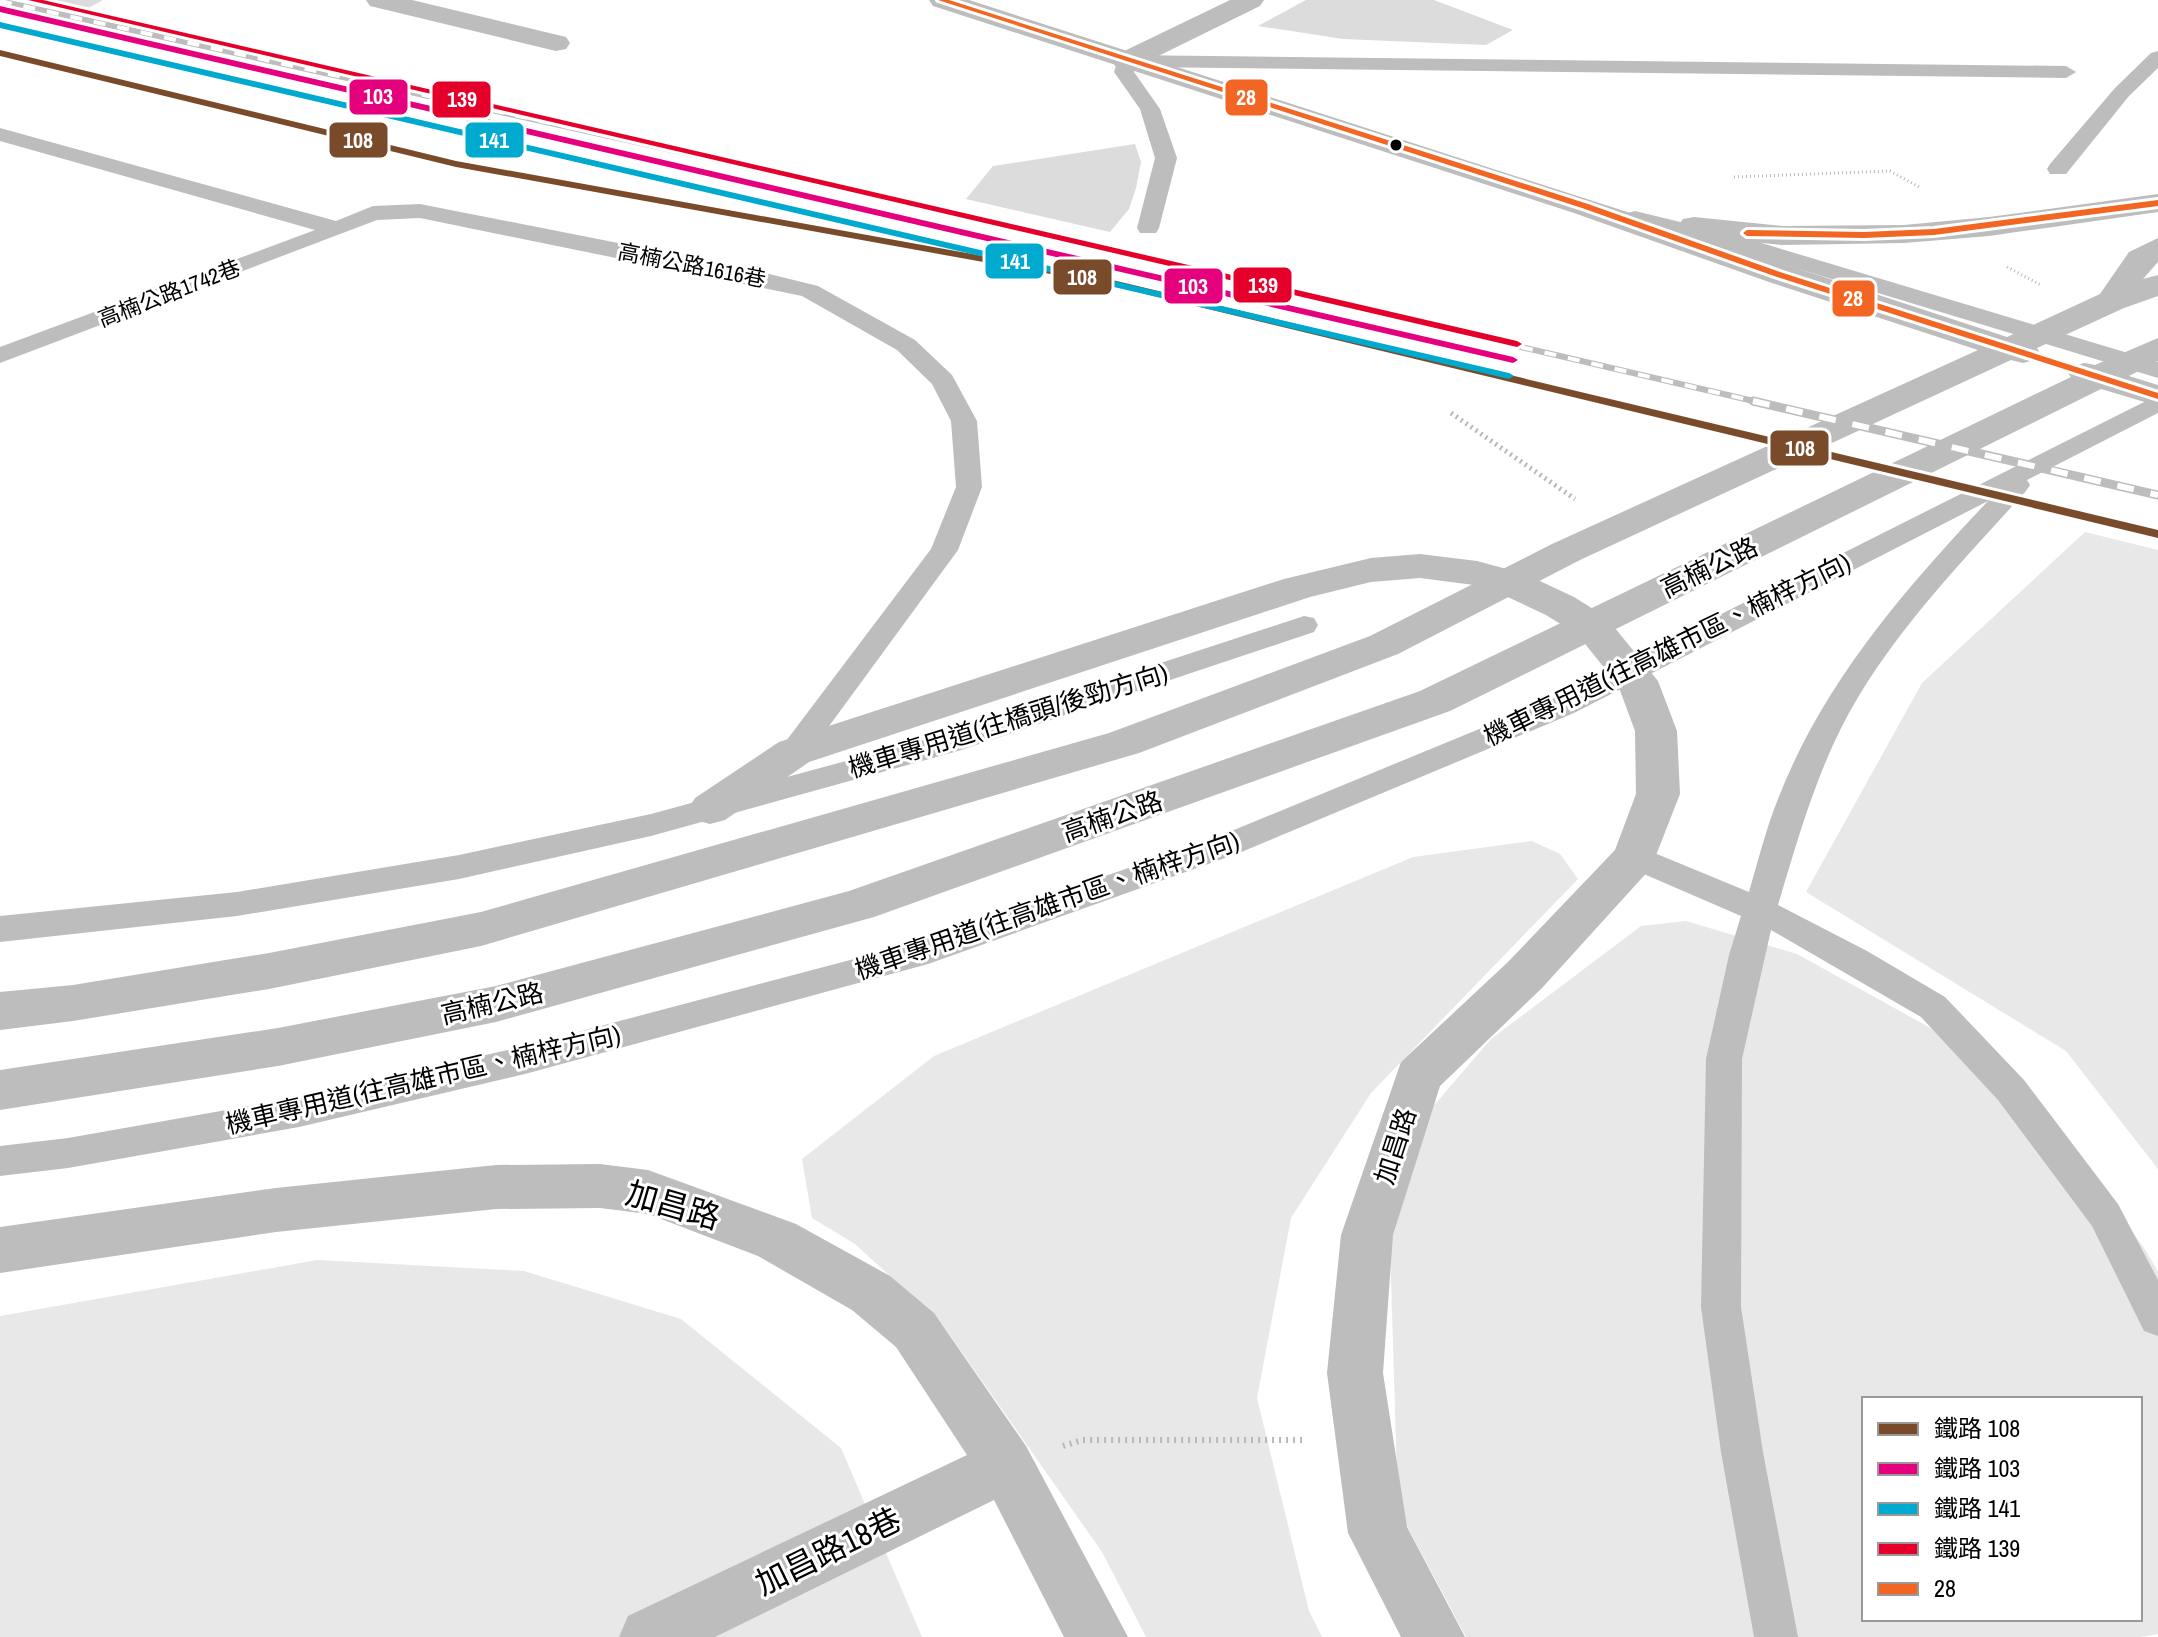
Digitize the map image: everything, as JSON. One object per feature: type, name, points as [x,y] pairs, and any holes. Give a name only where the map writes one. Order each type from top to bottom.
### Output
[{"type":"main road","points":[[379,0],[556,43]]},
{"type":"main road","points":[[942,0],[1585,206],[1780,275],[2158,396]]},
{"type":"main road","points":[[1126,61],[1251,0]]},
{"type":"main road","points":[[1585,206],[1738,233],[1864,235],[1934,232],[2158,203]]},
{"type":"main road","points":[[2112,301],[2140,259],[2158,248]]},
{"type":"main road","points":[[0,1011],[73,1003],[269,971],[481,929],[1124,743],[1384,645],[1566,552],[2112,301],[2158,285]]},
{"type":"main road","name":"高楠公路","points":[[0,1090],[278,1047],[496,1004],[858,905],[1435,701],[2158,348]]},
{"type":"main road","name":"加昌路","points":[[710,809],[794,752],[1298,588],[1371,570],[1420,566],[1477,573],[1511,583],[1560,606],[1592,626],[1637,681],[1656,731],[1658,794],[1635,857],[1525,975],[1418,1076],[1367,1235],[1355,1373],[1378,1533],[1434,1637]]},
{"type":"main road","name":"加昌路","points":[[0,1250],[276,1210],[496,1187],[600,1186],[648,1192],[777,1240],[871,1293],[915,1330],[1006,1465],[1097,1637]]},
{"type":"main road","name":"加昌路18巷","points":[[650,1637],[1006,1465]]},
{"type":"lane","points":[[2058,169],[2122,92],[2158,57]]},
{"type":"lane","points":[[1148,228],[1166,158],[1150,109],[1124,72],[1126,61],[2066,72]]},
{"type":"lane","points":[[0,134],[338,229]]},
{"type":"lane","points":[[1585,206],[1730,241],[2158,370]]},
{"type":"lane","name":"高楠公路1616巷","points":[[338,229],[373,213],[420,211],[797,288],[836,303],[906,345],[943,380],[964,421],[969,487],[944,550],[794,752]]},
{"type":"lane","name":"高楠公路1742巷","points":[[0,356],[338,229]]},
{"type":"lane","name":"機車專用道(往高雄市區、楠梓方向)","points":[[0,1161],[68,1153],[299,1112],[525,1060],[916,955],[1228,845],[1563,706],[2158,403]]},
{"type":"lane","name":"機車專用道(往高雄市區、楠梓方向)","points":[[1776,1637],[1742,1452],[1721,1307],[1724,1059],[1746,955],[1794,798],[1846,692],[1922,588],[2032,468]]},
{"type":"lane","name":"機車專用道(往橋頭/後勁方向)","points":[[710,809],[947,744],[1304,625]]},
{"type":"lane","points":[[0,929],[237,904],[459,867],[710,809]]},
{"type":"lane","points":[[1635,857],[1775,917],[1933,1007],[2011,1090],[2105,1215],[2158,1319]]},
{"type":"path","points":[[1734,177],[1890,171]]},
{"type":"path","points":[[1451,413],[1579,502]]},
{"type":"path","points":[[1006,1465],[1082,1440],[1365,1440]]},
{"type":"shaded area","points":[[2085,532],[2158,550],[2158,1169],[2066,1051],[1806,892],[1922,683]]},
{"type":"shaded area","points":[[1532,841],[1560,854],[1578,879],[1371,1093],[1291,1218],[1257,1398],[1309,1611],[1322,1637],[1146,1637],[1102,1552],[942,1324],[855,1244],[812,1218],[802,1159],[934,1056],[1413,857]]},
{"type":"shaded area","points":[[1686,921],[1797,954],[1934,1030],[2054,1121],[2158,1272],[2158,1634],[2140,1637],[1466,1637],[1398,1509],[1390,1246],[1430,1110],[1491,1039],[1641,926]]},
{"type":"shaded area","points":[[317,1260],[524,1271],[681,1319],[841,1448],[922,1637],[0,1637],[0,1316]]},
{"type":"building","points":[[40,0],[103,0],[81,12]]},
{"type":"building","points":[[1306,0],[1434,0],[1513,30],[1486,45],[1343,39],[1258,26]]},
{"type":"building","points":[[1135,144],[1141,162],[1136,188],[1129,209],[1110,232],[966,199],[993,166]]},
{"type":"railway","points":[[0,1],[699,156],[1762,403]]},
{"type":"railway","points":[[1753,401],[2158,495]]},
{"type":"rail line","name":"139","points":[[32,0],[1517,344]]},
{"type":"rail line","name":"103","points":[[0,9],[1513,360]]},
{"type":"rail line","name":"141","points":[[0,25],[1509,376]]},
{"type":"rail line","name":"108","points":[[0,53],[456,164],[1100,280],[2158,534]]},
{"type":"transit line","name":"28","points":[[942,0],[1585,206],[1780,275],[2158,396]]},
{"type":"transit line","name":"28","points":[[1747,233],[1864,235],[1934,232],[2158,203]]}]
